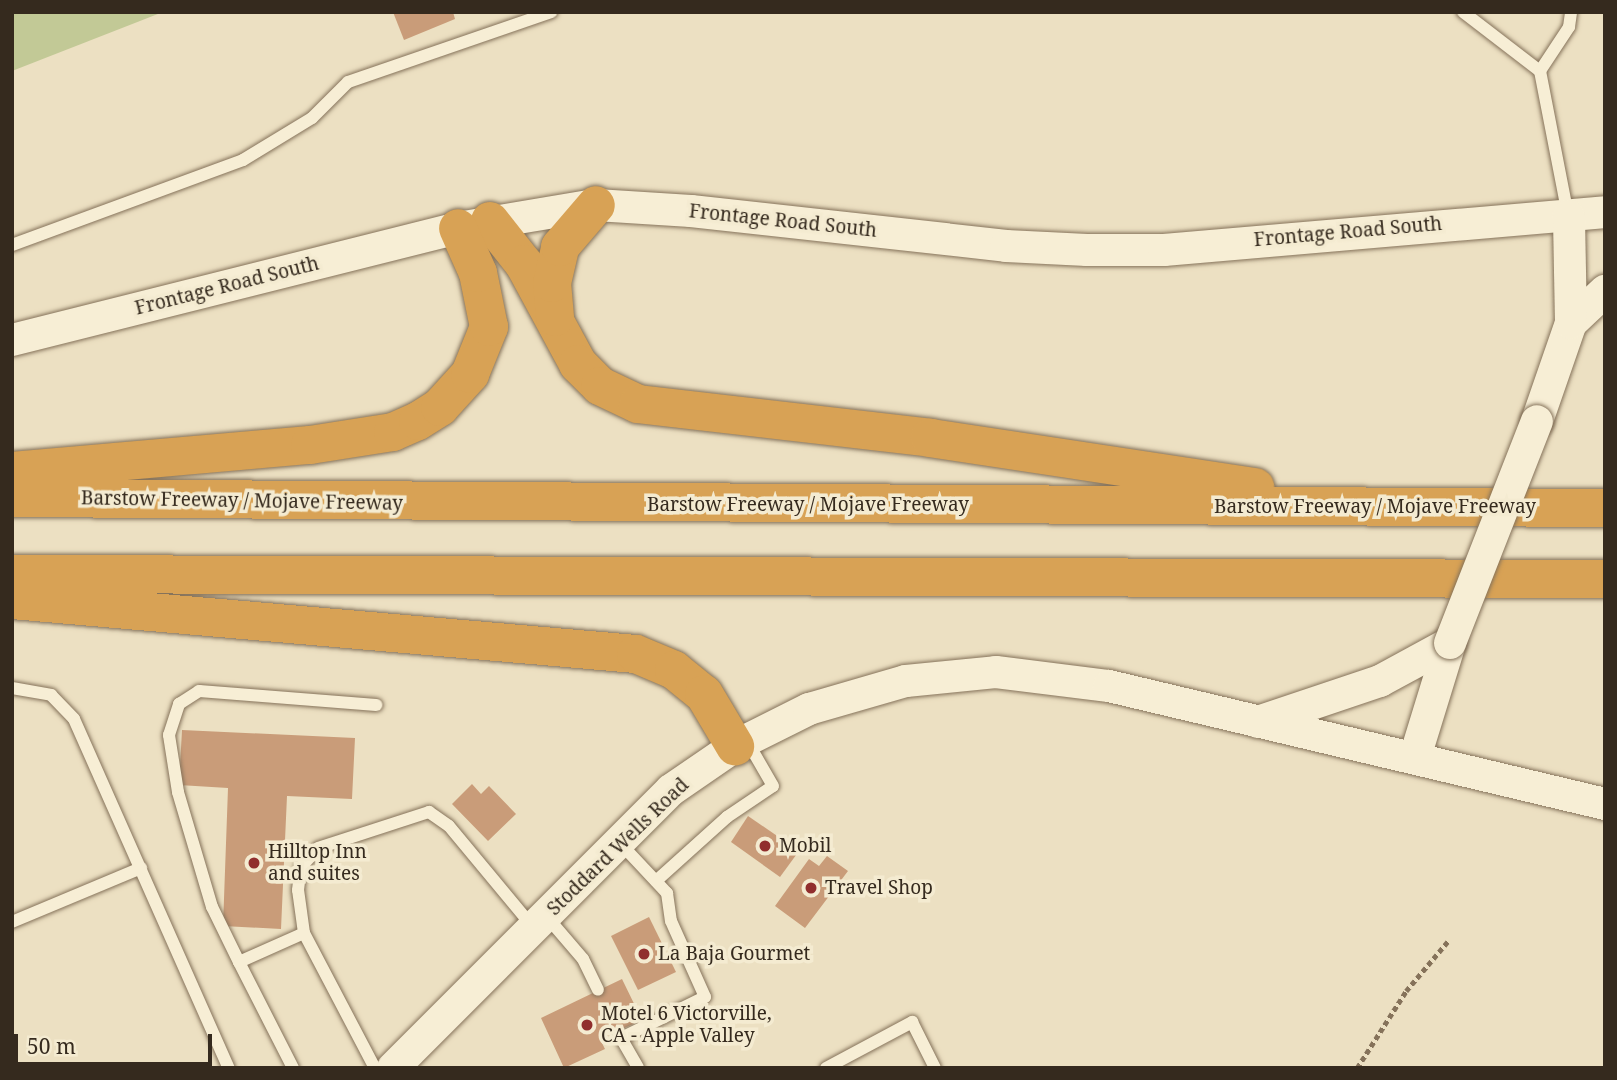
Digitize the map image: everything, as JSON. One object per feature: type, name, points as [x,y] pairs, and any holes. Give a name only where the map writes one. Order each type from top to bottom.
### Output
[{"type":"highway","points":[[555,319],[552,283],[560,247],[596,205]]},
{"type":"highway","points":[[474,224],[524,264],[578,364],[600,386],[638,404],[930,439],[1388,507]]},
{"type":"highway","points":[[12,471],[310,445],[393,432],[418,421],[440,407],[470,374],[489,327],[478,272],[474,224]]},
{"type":"highway","name":"Barstow Freeway / Mojave Freeway","points":[[12,498],[1605,508]]},
{"type":"highway","points":[[12,574],[1605,579]]},
{"type":"highway","points":[[12,600],[636,654],[674,670],[704,694],[741,743]]},
{"type":"street","name":"Frontage Road South","points":[[12,340],[474,224],[596,205],[1006,246],[1087,250],[1164,250],[1569,216]]},
{"type":"street","points":[[1415,757],[1450,643],[1538,421],[1571,323],[1569,216],[1605,212]]},
{"type":"street","points":[[1571,323],[1605,291]]},
{"type":"street","points":[[1255,722],[1380,681],[1450,643]]},
{"type":"street","name":"Stoddard Wells Road","points":[[393,1068],[671,790],[741,743],[809,709],[906,681],[996,672],[1109,686],[1605,804]]},
{"type":"lane","points":[[12,245],[243,160],[312,118],[348,82],[551,12]]},
{"type":"lane","points":[[1463,12],[1540,71],[1569,216]]},
{"type":"lane","points":[[1540,71],[1569,27],[1571,12]]},
{"type":"lane","points":[[12,688],[51,695],[74,719],[229,1068]]},
{"type":"lane","points":[[293,1068],[212,907],[178,792],[169,735],[178,704],[199,691],[376,705]]},
{"type":"lane","points":[[656,881],[727,817],[773,786],[741,743]]},
{"type":"lane","points":[[375,1068],[304,933],[298,890],[301,867],[318,848],[429,812],[449,826],[540,921],[575,948],[598,990]]},
{"type":"lane","points":[[620,842],[667,892],[671,921],[705,997],[619,1035],[638,1068]]},
{"type":"lane","points":[[12,922],[141,868]]},
{"type":"lane","points":[[239,962],[304,933]]},
{"type":"lane","points":[[825,1068],[912,1022],[935,1068]]},
{"type":"path","points":[[1357,1068],[1406,992],[1450,940]]},
{"type":"green space","points":[[12,12],[163,12],[12,71]]},
{"type":"building","points":[[393,12],[453,12],[455,19],[404,40]]},
{"type":"building","name":"Hilltop Inn and suites","points":[[182,730],[355,738],[352,799],[287,796],[281,929],[223,926],[228,788],[179,785]]},
{"type":"building","points":[[472,784],[481,794],[489,786],[516,814],[488,841],[452,804]]},
{"type":"building","name":"Mobil","points":[[748,816],[799,851],[780,877],[731,842]]},
{"type":"building","name":"Travel Shop","points":[[827,856],[848,871],[805,928],[775,906],[809,859],[819,866]]},
{"type":"building","name":"La Baja Gourmet","points":[[649,917],[676,972],[638,990],[611,936]]},
{"type":"building","name":"Motel 6 Victorville, CA - Apple Valley","points":[[622,979],[642,1020],[600,1039],[605,1049],[564,1068],[541,1018]]},
{"type":"place","name":"Mobil","points":[[765,846]]},
{"type":"place","name":"Hilltop Inn and suites","points":[[254,863]]},
{"type":"place","name":"Travel Shop","points":[[811,888]]},
{"type":"place","name":"La Baja Gourmet","points":[[644,954]]},
{"type":"place","name":"Motel 6 Victorville, CA - Apple Valley","points":[[587,1025]]}]
